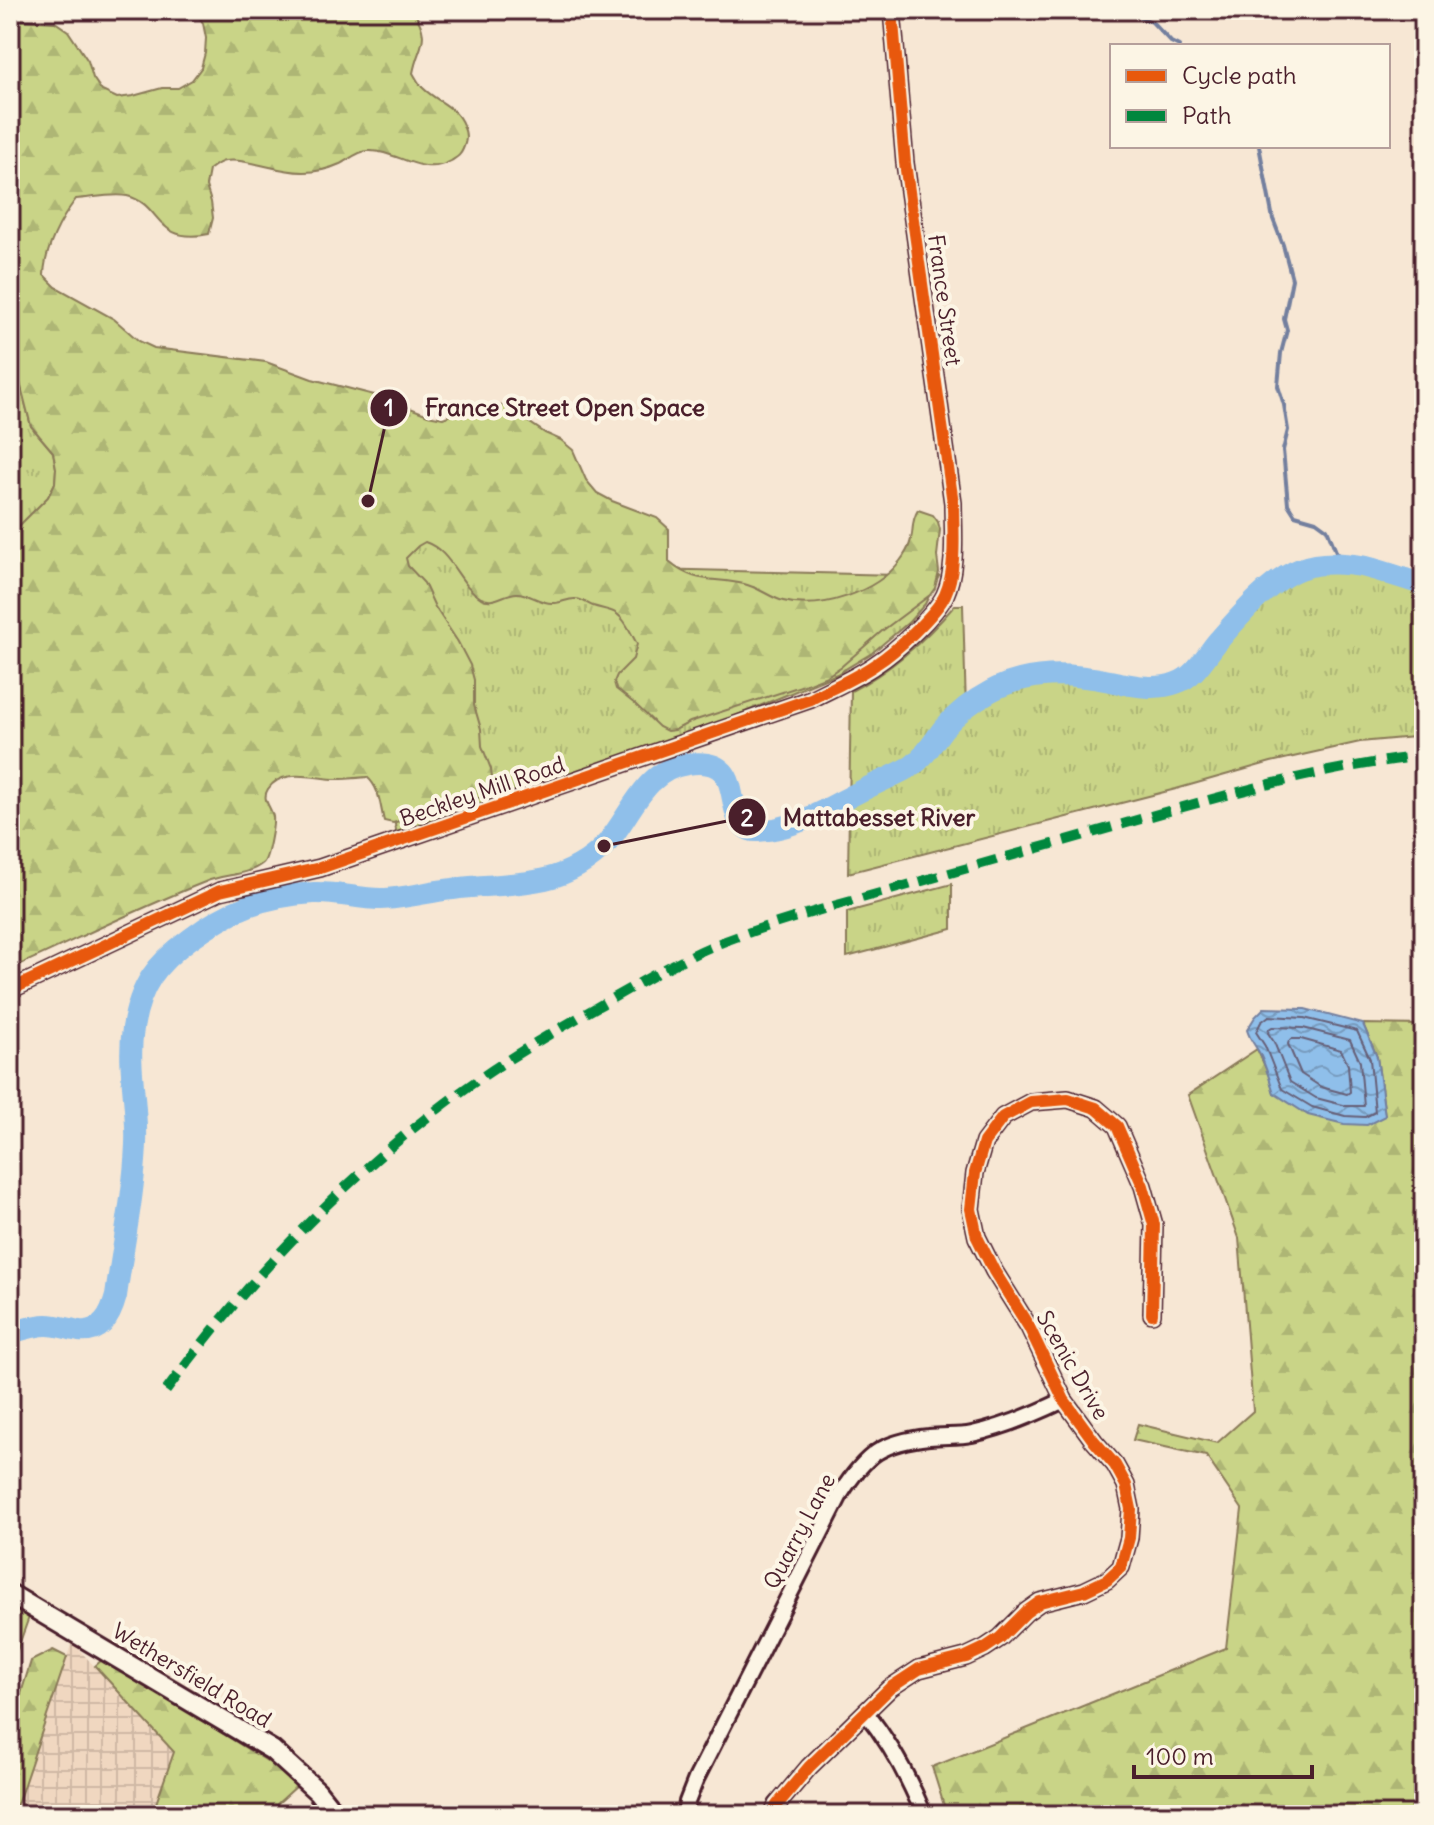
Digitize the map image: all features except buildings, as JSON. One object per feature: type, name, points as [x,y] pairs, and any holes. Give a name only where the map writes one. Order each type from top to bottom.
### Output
[{"type":"street","name":"France Street","points":[[892,10],[905,163],[953,503],[954,548],[945,595]]},
{"type":"street","name":"Beckley Mill Road","points":[[10,990],[220,891],[320,868],[811,699],[877,664],[928,619],[945,595]]},
{"type":"street","name":"Scenic Drive","points":[[773,1815],[777,1805],[809,1767],[902,1679],[919,1669],[966,1657],[985,1648],[1040,1602],[1084,1591],[1107,1580],[1121,1567],[1129,1538],[1131,1509],[1126,1485],[1115,1465],[1064,1400],[1029,1327],[977,1237],[971,1209],[975,1173],[984,1142],[1003,1117],[1031,1102],[1068,1099],[1096,1108],[1117,1126],[1143,1186],[1154,1225],[1152,1314]]},
{"type":"street","name":"Quarry Lane","points":[[685,1815],[696,1779],[856,1469],[877,1450],[896,1442],[992,1430],[1064,1400]]},
{"type":"street","name":"Wethersfield Road","points":[[10,1594],[272,1750],[317,1791],[336,1815]]},
{"type":"street","points":[[866,1713],[880,1730],[910,1781],[924,1815]]},
{"type":"shaded area","points":[[72,1642],[174,1752],[152,1815],[11,1815]]},
{"type":"green space","points":[[195,10],[413,10],[423,36],[413,73],[428,93],[460,119],[466,137],[462,151],[451,161],[429,166],[388,154],[364,151],[336,166],[309,172],[244,162],[223,162],[209,170],[206,186],[213,218],[209,234],[178,234],[168,229],[139,200],[127,196],[76,199],[59,225],[47,255],[44,275],[56,287],[114,319],[139,341],[154,348],[266,362],[443,418],[473,407],[505,406],[573,450],[586,480],[597,493],[657,518],[669,529],[669,562],[696,577],[744,584],[783,601],[798,603],[830,601],[847,596],[877,582],[900,561],[909,545],[918,510],[933,515],[938,522],[939,572],[930,595],[827,676],[667,731],[616,689],[614,682],[617,675],[633,659],[637,644],[620,616],[578,599],[547,603],[517,593],[486,600],[466,585],[442,553],[425,542],[406,558],[408,566],[424,583],[470,665],[482,746],[491,769],[493,786],[488,793],[473,801],[393,823],[384,821],[377,792],[367,777],[282,778],[274,782],[266,793],[273,821],[269,849],[263,863],[180,892],[10,969],[10,530],[19,526],[48,497],[55,483],[56,468],[53,452],[31,426],[10,337],[10,19],[55,22],[68,31],[88,61],[93,78],[102,91],[117,98],[162,88],[178,88],[192,80],[201,68],[206,38],[203,23]]},
{"type":"green space","points":[[10,337],[31,426],[53,452],[56,468],[55,483],[48,497],[19,526],[10,530]]},
{"type":"green space","points":[[242,464],[611,568],[939,576],[925,604],[909,622],[872,653],[837,674],[728,719],[397,836],[386,772]]},
{"type":"green space","points":[[1327,564],[1369,568],[1424,585],[1424,736],[1360,742],[1271,762],[848,873],[851,691],[907,653],[955,605],[963,605],[966,709],[1003,687],[1038,677],[1075,676],[1148,687],[1178,683],[1274,584],[1300,569]]},
{"type":"green space","points":[[952,884],[952,929],[847,957],[847,912]]},
{"type":"green space","points":[[1363,1024],[1424,1025],[1424,1815],[947,1815],[932,1767],[1226,1648],[1242,1509],[1206,1456],[1133,1440],[1138,1424],[1217,1443],[1253,1411],[1239,1238],[1188,1095],[1257,1049],[1274,1093],[1385,1116],[1377,1057]]},
{"type":"green space","points":[[10,1607],[29,1617],[10,1670]]},
{"type":"green space","points":[[53,1650],[67,1657],[18,1802],[10,1815],[10,1729],[31,1661]]},
{"type":"green space","points":[[103,1659],[267,1761],[298,1785],[265,1815],[152,1815],[174,1752],[95,1666]]},
{"type":"water","points":[[1264,1008],[1305,1009],[1363,1024],[1377,1057],[1385,1116],[1367,1125],[1344,1124],[1308,1115],[1274,1093],[1247,1030]]},
{"type":"waterway","points":[[1123,10],[1152,22],[1175,44]]},
{"type":"waterway","points":[[1259,148],[1273,219],[1292,279],[1284,319],[1287,330],[1278,386],[1288,430],[1283,450],[1288,504],[1295,515],[1316,521],[1327,529],[1341,564]]},
{"type":"waterway","points":[[10,1333],[47,1325],[87,1331],[99,1326],[108,1316],[116,1296],[135,1163],[131,1042],[140,999],[151,977],[178,948],[234,912],[263,901],[296,895],[323,893],[390,899],[554,877],[594,856],[616,832],[649,784],[672,768],[687,764],[707,764],[719,769],[727,778],[741,823],[750,830],[781,828],[817,814],[912,766],[959,713],[1005,684],[1049,676],[1079,676],[1151,687],[1183,680],[1256,600],[1277,582],[1300,569],[1325,564],[1350,564],[1424,585]]},
{"type":"marked path","points":[[166,1391],[258,1276],[327,1205],[400,1139],[516,1055],[673,965],[720,943],[799,916],[1188,806],[1329,771],[1424,756]]},
{"type":"cycle path","points":[[10,990],[220,891],[320,868],[811,699],[876,664],[924,622],[940,603],[949,585],[954,549],[953,503],[905,163],[892,10]]},
{"type":"cycle path","points":[[773,1815],[777,1805],[809,1767],[890,1688],[919,1669],[966,1657],[985,1648],[1040,1602],[1084,1591],[1107,1580],[1121,1567],[1129,1538],[1131,1509],[1126,1485],[1115,1465],[1064,1400],[1029,1327],[977,1237],[971,1209],[975,1173],[984,1142],[1003,1117],[1031,1102],[1068,1099],[1096,1108],[1117,1126],[1143,1186],[1154,1225],[1152,1314]]},
{"type":"place","name":"France Street Open Space","points":[[368,501]]},
{"type":"place","name":"Mattabesset River","points":[[604,846]]}]
